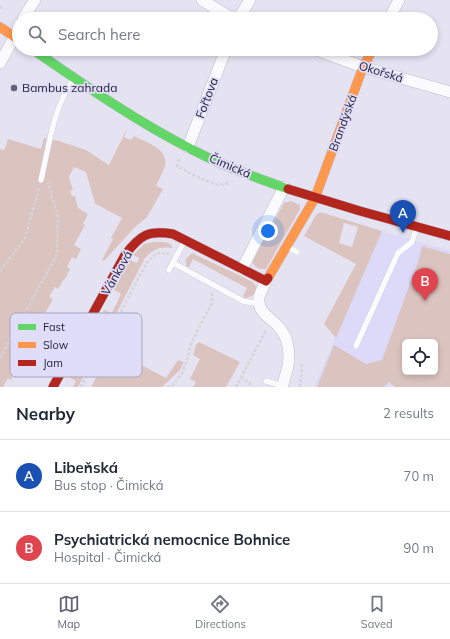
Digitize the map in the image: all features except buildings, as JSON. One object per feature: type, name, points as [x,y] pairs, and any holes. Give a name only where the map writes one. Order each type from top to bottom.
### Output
[{"type":"street","points":[[27,12],[36,0]]},
{"type":"street","points":[[202,0],[222,12]]},
{"type":"street","points":[[242,12],[250,0]]},
{"type":"street","points":[[393,12],[399,0]]},
{"type":"street","points":[[0,27],[12,33]]},
{"type":"street","points":[[0,63],[12,45]]},
{"type":"street","name":"Čimická","points":[[42,56],[122,110],[188,147],[250,175],[314,198],[450,236]]},
{"type":"street","name":"Fořtova","points":[[188,147],[223,56]]},
{"type":"street","name":"Okořská","points":[[333,56],[363,67],[450,92]]},
{"type":"street","name":"Brandýská","points":[[314,198],[363,67],[369,56]]},
{"type":"street","points":[[242,269],[284,187]]},
{"type":"street","points":[[283,386],[288,365],[288,348],[286,339],[278,326],[262,311],[259,299],[266,281],[314,198]]},
{"type":"street","name":"Vánková","points":[[94,313],[125,255],[135,242],[144,235],[159,232],[173,234],[266,281]]},
{"type":"street","name":"Vánková","points":[[54,387],[59,377]]},
{"type":"lane","points":[[41,180],[53,124],[67,88],[74,78]]},
{"type":"lane","points":[[356,346],[398,253],[412,242],[417,227]]},
{"type":"lane","points":[[169,270],[185,240]]},
{"type":"lane","points":[[286,246],[297,252]]},
{"type":"lane","points":[[174,260],[211,284],[243,301],[253,303],[259,299]]},
{"type":"lane","points":[[266,381],[283,386]]},
{"type":"path","points":[[0,271],[25,238],[41,180],[50,184],[58,216],[57,254],[25,313]]},
{"type":"path","points":[[120,313],[147,262],[156,253],[167,253],[174,260]]},
{"type":"path","points":[[167,387],[173,385],[182,373],[188,358],[191,343],[212,303],[211,284]]},
{"type":"path","points":[[236,387],[267,328]]},
{"type":"path","points":[[0,358],[10,340]]},
{"type":"path","points":[[81,387],[86,377]]},
{"type":"path","points":[[241,377],[254,387]]},
{"type":"shaded area","points":[[127,131],[124,137],[131,140],[134,136],[156,147],[164,155],[165,166],[156,186],[163,189],[147,217],[134,228],[104,261],[102,260],[113,239],[111,238],[122,218],[94,203],[86,172],[74,167],[69,177],[73,190],[70,191],[72,196],[75,196],[78,208],[88,214],[83,224],[85,225],[74,245],[81,249],[76,259],[72,257],[67,267],[70,269],[65,279],[58,289],[55,287],[49,297],[53,299],[45,313],[10,313],[10,377],[13,377],[11,380],[8,378],[3,387],[0,387],[0,149],[4,150],[8,139],[41,149],[44,138],[59,141],[86,150],[109,165]]},
{"type":"shaded area","points":[[291,201],[300,205],[300,209],[266,269],[261,269],[254,266],[252,261],[284,203]]},
{"type":"shaded area","points":[[320,212],[382,231],[336,338],[324,324],[356,264],[304,236],[316,215]],"holes":[[[344,223],[358,227],[352,247],[339,243]]]},
{"type":"shaded area","points":[[382,231],[450,251],[450,387],[314,387]]},
{"type":"shaded area","points":[[165,242],[172,245],[172,248],[164,247],[157,249],[145,258],[116,313],[112,313],[121,294],[114,290],[129,260],[137,263],[139,258],[133,255],[144,244]]},
{"type":"shaded area","points":[[422,246],[450,254],[450,387],[395,387],[389,382],[384,387],[317,387],[334,345],[366,364],[382,360],[418,262]]},
{"type":"shaded area","points":[[192,253],[253,282],[257,288],[255,292],[251,296],[245,298],[243,296],[247,288],[193,259],[189,267],[187,267],[185,260]]},
{"type":"shaded area","points":[[104,310],[112,313],[102,313]]},
{"type":"shaded area","points":[[199,342],[240,362],[226,387],[193,387],[196,382],[190,379],[200,359],[193,355],[196,345]]},
{"type":"shaded area","points":[[178,360],[184,362],[180,370],[162,387],[91,387],[96,377],[142,377],[142,365],[166,378]]},
{"type":"shaded area","points":[[69,377],[83,377],[78,387],[73,387],[76,381]]},
{"type":"traffic: fast","points":[[42,56],[148,126],[225,165],[288,189]]},
{"type":"traffic: slow","points":[[0,27],[12,35]]},
{"type":"traffic: slow","points":[[268,278],[315,198],[363,67],[369,56]]},
{"type":"traffic: jam","points":[[288,189],[450,236]]},
{"type":"traffic: jam","points":[[93,313],[125,255],[135,243],[151,234],[173,234],[266,281],[268,278]]},
{"type":"traffic: jam","points":[[53,387],[58,377]]},
{"type":"place","name":"Bambus zahrada","points":[[14,88]]},
{"type":"place","name":"Libeňská","points":[[403,233]]},
{"type":"place","name":"Psychiatrická nemocnice Bohnice","points":[[425,301]]}]
